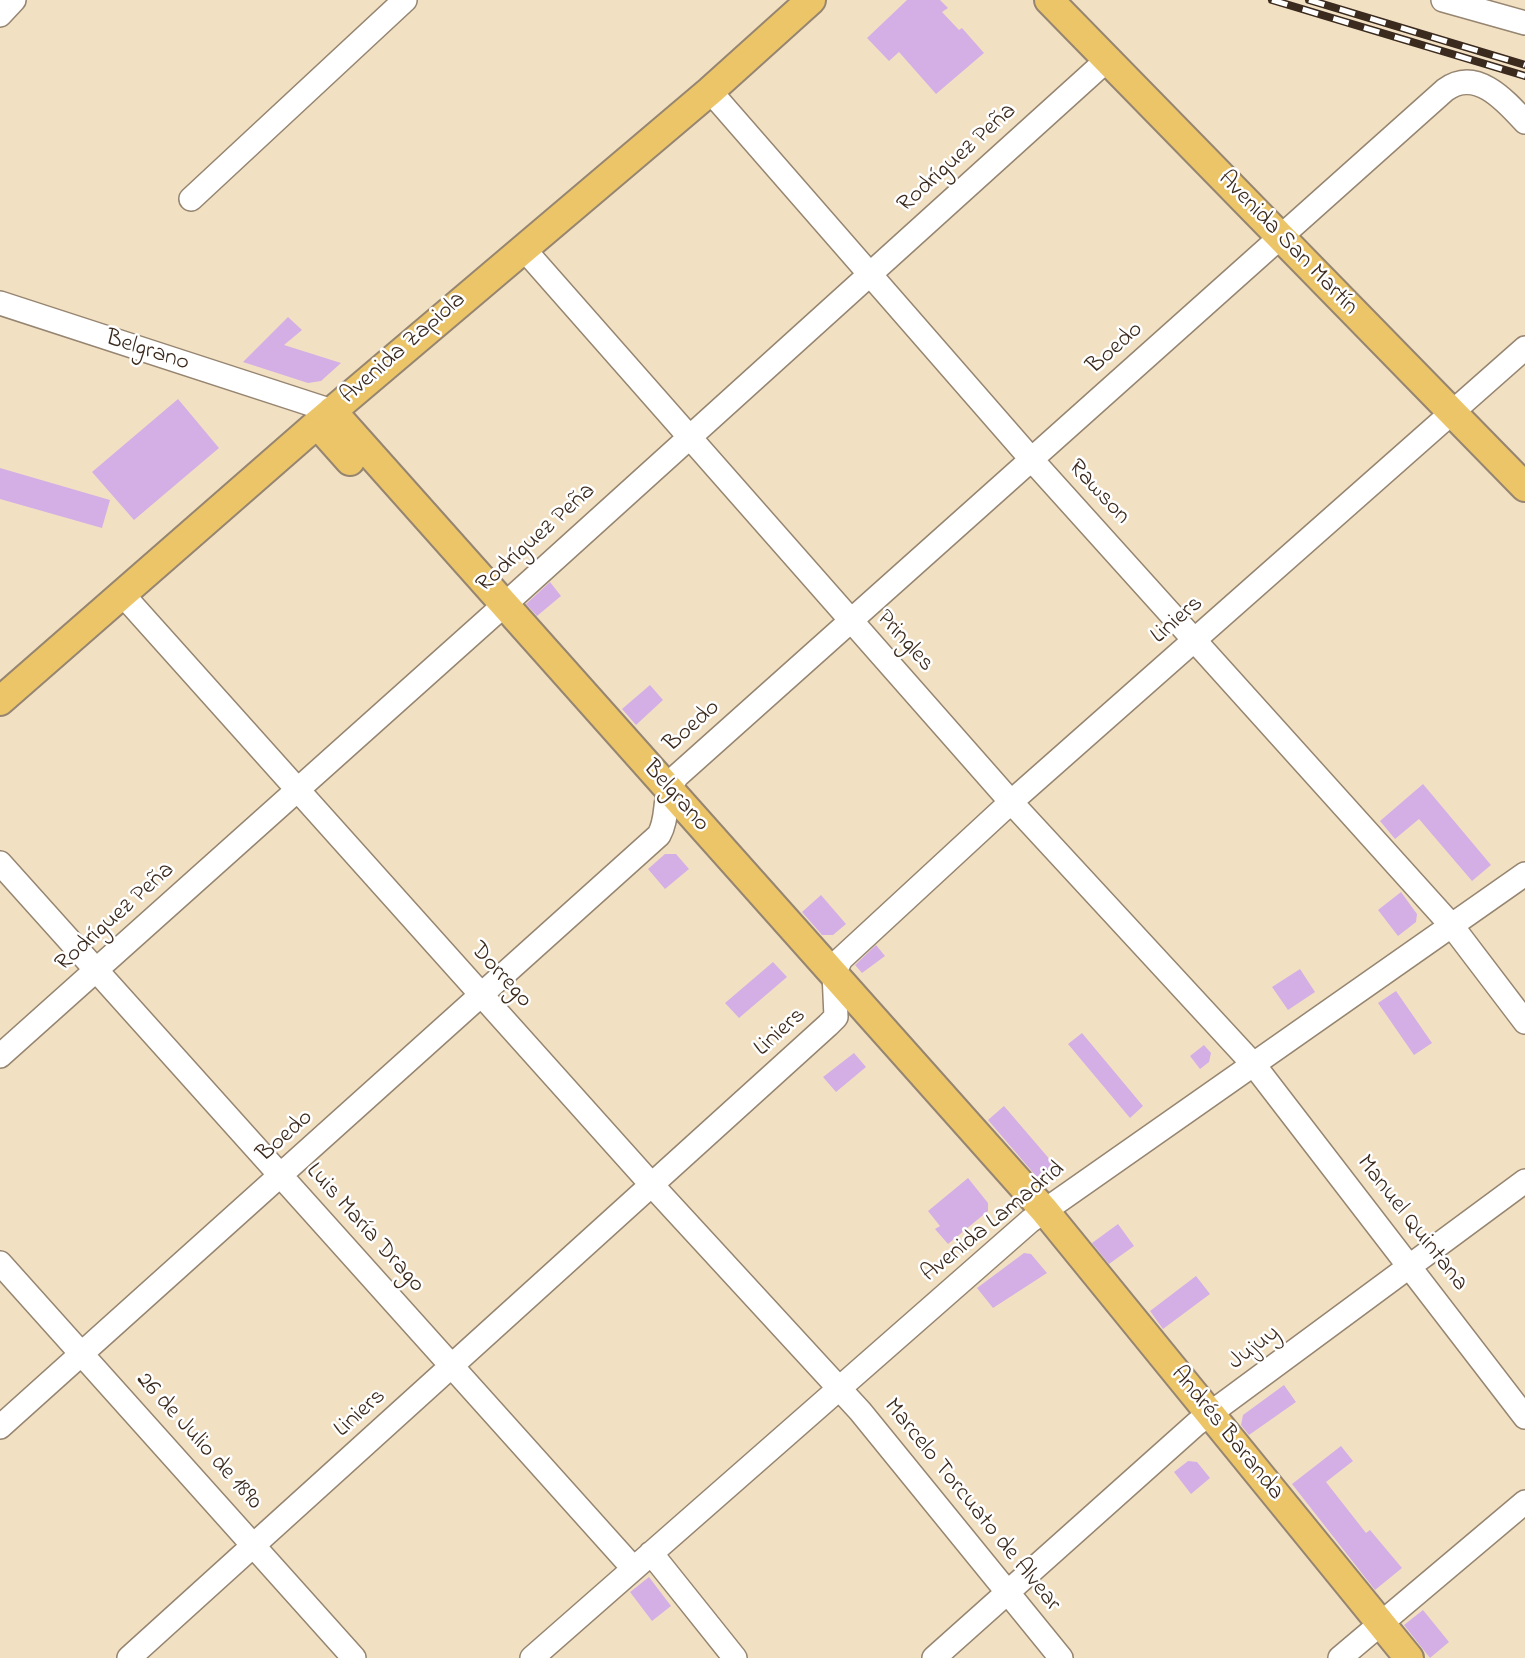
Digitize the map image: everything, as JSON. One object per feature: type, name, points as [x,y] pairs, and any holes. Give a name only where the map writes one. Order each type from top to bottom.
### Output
[{"type":"main road","name":"Avenida Zapiola","points":[[0,701],[124,596],[324,418],[710,91],[811,0]]},
{"type":"main road","name":"Avenida San Martín","points":[[1049,0],[1525,487]]},
{"type":"main road","name":"Belgrano","points":[[324,418],[666,800],[834,973],[1037,1215]]},
{"type":"main road","name":"Belgrano","points":[[666,800],[837,1004],[1037,1215]]},
{"type":"main road","name":"Andrés Baranda","points":[[1037,1215],[1374,1629],[1409,1658]]},
{"type":"main road","name":"Andrés Baranda","points":[[1374,1629],[1387,1658]]},
{"type":"street","points":[[0,15],[14,0]]},
{"type":"street","points":[[191,199],[405,0]]},
{"type":"street","points":[[1445,0],[1525,23]]},
{"type":"street","name":"Rodríguez Peña","points":[[0,1056],[870,276],[1108,59]]},
{"type":"street","name":"Boedo","points":[[0,1427],[483,996],[659,835],[666,800],[677,776],[1452,85],[1464,82],[1482,85],[1504,99],[1525,122]]},
{"type":"street","name":"Rawson","points":[[710,91],[1032,460],[1197,639],[1451,926],[1525,1021]]},
{"type":"street","name":"Pringles","points":[[523,248],[1011,802],[1254,1065]]},
{"type":"street","name":"Belgrano","points":[[0,303],[295,401],[324,418]]},
{"type":"street","name":"Liniers","points":[[129,1658],[828,1026],[836,1017],[834,973],[841,959],[1011,802],[1525,348]]},
{"type":"street","name":"Dorrego","points":[[124,596],[651,1184],[839,1388]]},
{"type":"street","name":"Luis María Drago","points":[[0,863],[633,1568]]},
{"type":"street","name":"Avenida Lamadrid","points":[[532,1658],[1037,1215],[1525,874]]},
{"type":"street","name":"Manuel Quintana","points":[[1254,1065],[1525,1417]]},
{"type":"street","name":"Jujuy","points":[[934,1658],[1203,1420],[1525,1181]]},
{"type":"street","name":"26 de Julio de 1890","points":[[0,1263],[354,1658]]},
{"type":"street","name":"Marcelo Torcuato de Alvear","points":[[839,1388],[1061,1658]]},
{"type":"street","points":[[1340,1658],[1525,1502]]},
{"type":"street","points":[[651,1553],[735,1658]]},
{"type":"building","points":[[907,0],[940,0],[948,8],[942,12],[959,30],[962,28],[984,53],[936,94],[899,52],[889,61],[867,38]]},
{"type":"building","points":[[288,317],[302,330],[284,345],[341,363],[321,381],[308,383],[243,362]]},
{"type":"building","points":[[178,399],[219,448],[134,520],[92,472]]},
{"type":"building","points":[[0,468],[110,500],[102,528],[0,499]]},
{"type":"building","points":[[550,582],[561,596],[537,616],[526,604]]},
{"type":"building","points":[[650,685],[663,700],[636,725],[622,709]]},
{"type":"building","points":[[1423,784],[1491,865],[1472,881],[1419,819],[1395,839],[1380,821]]},
{"type":"building","points":[[665,854],[676,854],[689,869],[665,889],[648,869]]},
{"type":"building","points":[[1401,892],[1417,914],[1416,922],[1398,936],[1378,910]]},
{"type":"building","points":[[821,895],[846,924],[833,935],[822,935],[802,912]]},
{"type":"building","points":[[876,945],[885,956],[862,973],[855,965]]},
{"type":"building","points":[[773,962],[787,977],[739,1018],[725,1003]]},
{"type":"building","points":[[1300,969],[1315,992],[1288,1010],[1272,987]]},
{"type":"building","points":[[1396,991],[1432,1043],[1414,1055],[1378,1003]]},
{"type":"building","points":[[1082,1033],[1143,1106],[1130,1118],[1068,1044]]},
{"type":"building","points":[[1204,1045],[1211,1053],[1209,1062],[1200,1069],[1190,1056]]},
{"type":"building","points":[[854,1053],[866,1067],[836,1092],[823,1077]]},
{"type":"building","points":[[1004,1106],[1058,1169],[1047,1178],[1036,1176],[988,1120]]},
{"type":"building","points":[[968,1178],[988,1203],[988,1211],[948,1244],[935,1229],[940,1226],[928,1211]]},
{"type":"building","points":[[1118,1224],[1134,1246],[1109,1264],[1092,1243]]},
{"type":"building","points":[[1024,1253],[1031,1254],[1047,1273],[993,1308],[977,1288]]},
{"type":"building","points":[[1196,1276],[1210,1294],[1163,1329],[1150,1311]]},
{"type":"building","points":[[1284,1385],[1296,1402],[1249,1435],[1241,1425],[1243,1415]]},
{"type":"building","points":[[1341,1446],[1353,1461],[1326,1482],[1366,1533],[1370,1530],[1402,1568],[1375,1590],[1292,1484]]},
{"type":"building","points":[[1188,1461],[1197,1462],[1210,1478],[1191,1494],[1174,1472]]},
{"type":"building","points":[[649,1577],[671,1606],[652,1621],[630,1592]]},
{"type":"building","points":[[1423,1610],[1449,1642],[1430,1658],[1404,1625]]},
{"type":"railway","points":[[1272,0],[1525,76]]},
{"type":"railway","points":[[1309,0],[1525,65]]}]
